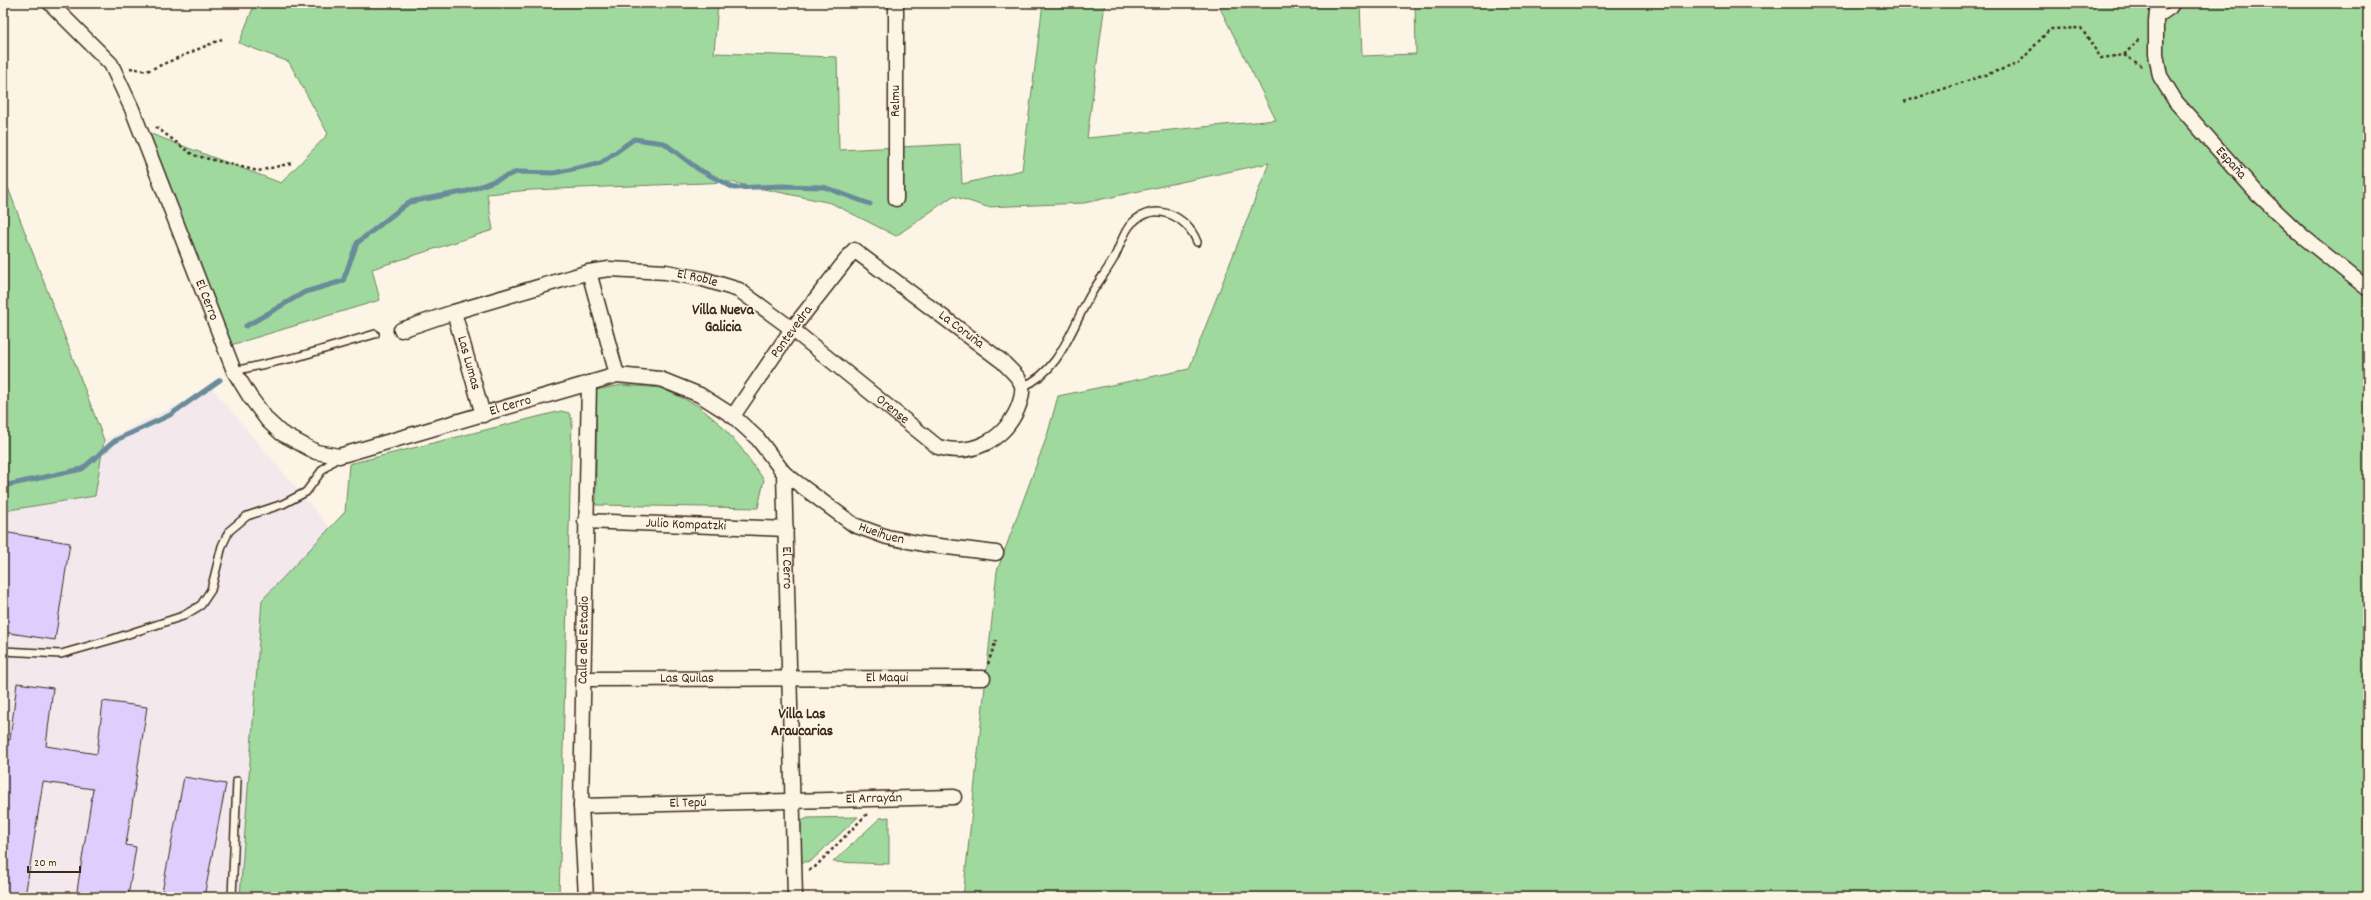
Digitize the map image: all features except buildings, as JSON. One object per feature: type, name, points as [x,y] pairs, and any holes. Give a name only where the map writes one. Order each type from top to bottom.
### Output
[{"type":"street","name":"El Cerro","points":[[50,3],[111,64],[132,109],[234,371],[250,397],[268,421],[281,433],[316,452],[339,456],[617,375],[660,379],[700,395],[733,416],[758,439],[784,473],[794,801],[795,897]]},
{"type":"street","name":"Relmu","points":[[896,3],[896,199]]},
{"type":"street","name":"España","points":[[2158,3],[2156,21],[2156,54],[2160,76],[2176,102],[2258,194],[2301,235],[2368,289]]},
{"type":"street","name":"La Coruña","points":[[854,250],[1003,362],[1020,381],[1022,387]]},
{"type":"street","name":"Pontevedra","points":[[733,416],[792,329],[854,250]]},
{"type":"street","name":"El Roble","points":[[401,330],[454,312],[589,272],[609,270],[666,272],[721,283],[739,290],[792,329]]},
{"type":"street","points":[[589,272],[617,375]]},
{"type":"street","name":"Las Lumas","points":[[454,312],[483,415]]},
{"type":"street","name":"Orense","points":[[792,329],[938,447],[947,450],[973,447],[992,441],[1004,432],[1018,407],[1022,387]]},
{"type":"street","name":"Calle del Estadio","points":[[586,897],[581,806],[584,679],[585,522],[589,383]]},
{"type":"street","name":"Hueihuen","points":[[784,473],[854,525],[887,537],[923,544],[996,554]]},
{"type":"street","name":"Julio Kompatzki","points":[[585,522],[786,529]]},
{"type":"street","name":"Las Quilas","points":[[584,679],[790,678]]},
{"type":"street","name":"El Maqui","points":[[790,678],[983,678]]},
{"type":"street","name":"El Arrayán","points":[[794,801],[954,797]]},
{"type":"street","name":"El Tepú","points":[[581,806],[794,801]]},
{"type":"lane","points":[[2156,21],[2172,10],[2177,3]]},
{"type":"lane","points":[[1022,387],[1046,373],[1058,358],[1080,315],[1113,260],[1127,229],[1132,223],[1143,216],[1155,213],[1173,215],[1188,226],[1197,242]]},
{"type":"lane","points":[[234,371],[297,357],[375,334]]},
{"type":"lane","points":[[3,650],[62,654],[183,616],[201,605],[211,590],[222,546],[229,531],[247,516],[283,504],[306,492],[323,469],[339,456]]},
{"type":"lane","points":[[232,897],[237,781]]},
{"type":"path","points":[[1904,102],[2018,64],[2050,29],[2081,28],[2102,58],[2124,55],[2156,21]]},
{"type":"path","points":[[111,64],[147,72],[222,39]]},
{"type":"path","points":[[132,109],[193,155],[258,171],[292,163]]},
{"type":"path","points":[[983,678],[996,640]]},
{"type":"path","points":[[795,875],[814,868],[883,798]]},
{"type":"shaded area","points":[[212,388],[330,528],[262,600],[240,897],[3,897],[3,511],[95,496],[104,440]]},
{"type":"green space","points":[[255,3],[718,3],[714,53],[837,57],[839,150],[960,144],[962,184],[1022,170],[1043,3],[1105,3],[1087,138],[1276,120],[1220,8],[1220,3],[1360,3],[1362,56],[1416,54],[1415,3],[2368,3],[2368,897],[963,897],[997,571],[1047,436],[1058,396],[1189,369],[1269,163],[1084,203],[987,207],[953,196],[896,236],[831,203],[730,182],[531,190],[487,194],[493,230],[372,269],[380,300],[231,345],[146,132],[281,183],[328,134],[289,62],[239,43]]},
{"type":"green space","points":[[7,185],[104,440],[95,496],[3,511],[3,186]]},
{"type":"green space","points":[[622,385],[661,388],[697,405],[720,424],[741,448],[764,480],[758,508],[596,505],[596,390]]},
{"type":"green space","points":[[561,411],[569,413],[572,420],[559,897],[240,897],[262,600],[345,512],[349,464]]},
{"type":"green space","points":[[858,817],[811,861],[798,863],[797,828],[801,821],[808,818]]},
{"type":"green space","points":[[889,817],[889,864],[833,862],[880,818]]},
{"type":"waterway","points":[[246,326],[305,292],[343,281],[357,243],[409,202],[468,191],[517,172],[554,173],[601,163],[634,139],[664,143],[698,169],[734,188],[782,186],[824,187],[870,204]]},
{"type":"waterway","points":[[3,486],[82,469],[116,440],[170,415],[220,380]]},
{"type":"district","name":"Villa Nueva Galicia","points":[[723,320]]},
{"type":"district","name":"Villa Las Araucarias","points":[[802,724]]}]
